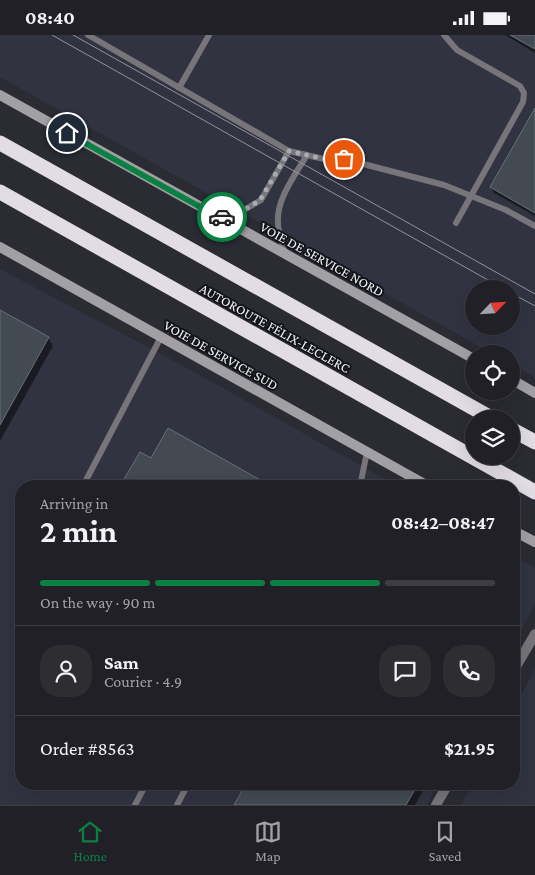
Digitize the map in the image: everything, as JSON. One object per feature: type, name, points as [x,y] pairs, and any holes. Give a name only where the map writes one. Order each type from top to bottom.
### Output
[{"type":"highway","name":"AUTOROUTE FÉLIX-LECLERC","points":[[0,143],[477,410]]},
{"type":"highway","name":"AUTOROUTE FÉLIX-LECLERC","points":[[0,192],[514,480]]},
{"type":"highway","points":[[520,434],[535,442]]},
{"type":"highway","name":"AUTOROUTE FÉLIX-LECLERC","points":[[520,484],[535,492]]},
{"type":"main road","name":"VOIE DE SERVICE NORD","points":[[0,95],[465,354]]},
{"type":"main road","name":"VOIE DE SERVICE SUD","points":[[0,247],[417,480]]},
{"type":"main road","points":[[520,384],[535,393]]},
{"type":"main road","points":[[520,534],[535,542]]},
{"type":"street","points":[[520,660],[535,634]]},
{"type":"street","points":[[436,805],[445,790]]},
{"type":"lane","points":[[88,35],[289,151],[324,159],[344,159],[444,185],[506,210],[535,226]]},
{"type":"lane","points":[[179,88],[209,35]]},
{"type":"lane","points":[[444,35],[457,50],[520,85],[524,93],[523,101],[456,223]]},
{"type":"lane","points":[[220,218],[244,210],[260,200],[289,151]]},
{"type":"lane","points":[[285,254],[278,230],[279,209],[286,192],[307,155]]},
{"type":"lane","points":[[86,480],[161,337]]},
{"type":"lane","points":[[361,480],[367,452]]},
{"type":"lane","points":[[135,805],[143,790]]},
{"type":"lane","points":[[177,805],[185,790]]},
{"type":"shaded area","points":[[0,35],[535,35],[535,377],[520,369],[520,345],[477,345],[0,77]]},
{"type":"shaded area","points":[[0,269],[189,369],[386,480],[15,480],[15,790],[435,790],[427,805],[0,805]]},
{"type":"shaded area","points":[[520,559],[535,568],[535,605],[520,633]]},
{"type":"shaded area","points":[[535,669],[535,805],[461,805],[470,790],[520,790],[520,697]]},
{"type":"building","points":[[510,35],[535,35],[535,49]]},
{"type":"building","points":[[535,108],[535,213],[490,187]]},
{"type":"building","points":[[0,310],[49,337],[0,425]]},
{"type":"building","points":[[168,428],[260,480],[124,480],[140,452],[151,458]]},
{"type":"building","points":[[243,790],[415,790],[406,805],[234,805]]},
{"type":"tram line","points":[[52,35],[488,280]]},
{"type":"tram line","points":[[73,35],[535,294]]},
{"type":"tram line","points":[[520,298],[535,306]]},
{"type":"way so far","points":[[222,217],[249,208],[260,200],[289,151],[324,159],[344,159]]},
{"type":"route","points":[[67,133],[220,218],[222,217]]}]
